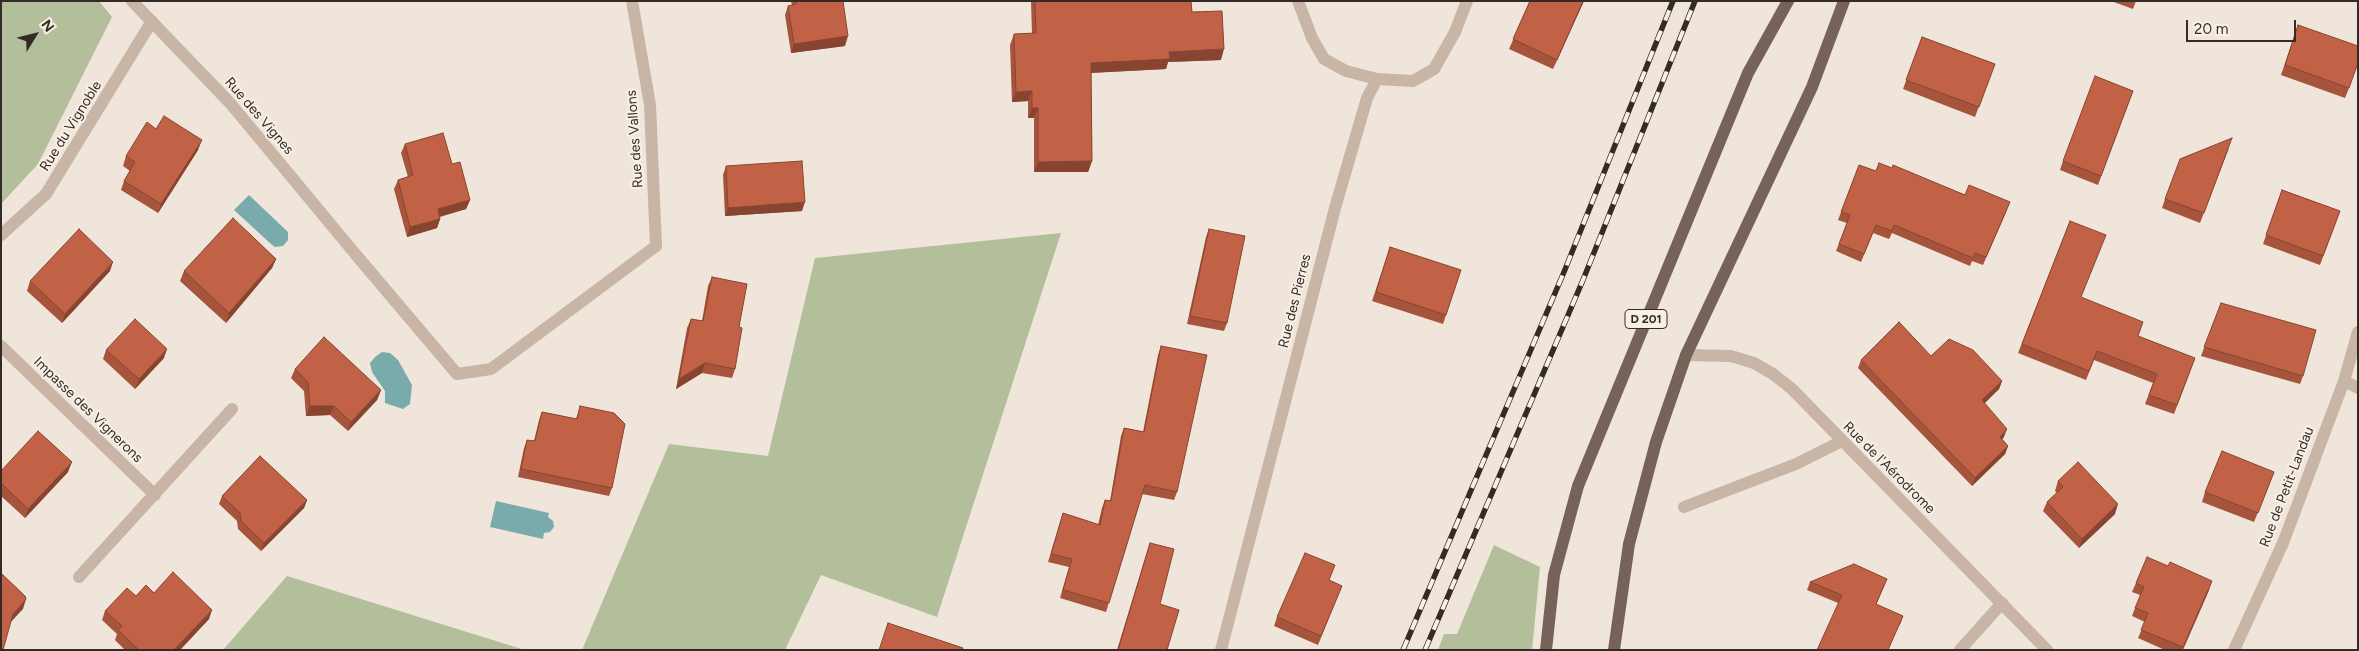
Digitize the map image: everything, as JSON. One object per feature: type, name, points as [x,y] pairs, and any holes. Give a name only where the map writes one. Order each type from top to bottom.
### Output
[{"type":"main road","name":"D 201","points":[[1546,650],[1554,574],[1578,486],[1748,73],[1788,1]]},
{"type":"main road","points":[[1614,650],[1629,544],[1656,442],[1686,355],[1812,87],[1844,1]]},
{"type":"street","name":"Rue des Vignes","points":[[132,1],[230,103],[457,374],[491,369],[656,246]]},
{"type":"street","name":"Rue des Vallons","points":[[632,1],[650,105],[656,246]]},
{"type":"street","points":[[1298,1],[1312,38],[1324,59],[1346,71],[1377,79],[1413,81],[1434,68],[1455,32],[1467,1]]},
{"type":"street","name":"Rue du Vignoble","points":[[1,235],[46,194],[152,21]]},
{"type":"street","name":"Rue des Pierres","points":[[1221,650],[1335,208],[1367,98],[1377,79]]},
{"type":"street","name":"Rue de Petit-Landau","points":[[2234,650],[2283,543],[2344,381],[2358,332]]},
{"type":"street","name":"Impasse des Vignerons","points":[[1,346],[155,496]]},
{"type":"street","name":"Rue de l'Aérodrome","points":[[1686,355],[1731,356],[1754,364],[1773,374],[1792,390],[2047,650]]},
{"type":"street","points":[[2344,381],[2358,388]]},
{"type":"street","points":[[79,577],[155,496],[232,409]]},
{"type":"street","points":[[1684,506],[1796,464],[1842,441]]},
{"type":"street","points":[[1960,650],[2002,603]]},
{"type":"green space","points":[[1,1],[99,1],[112,17],[38,164],[1,204]]},
{"type":"green space","points":[[1061,233],[937,617],[821,575],[785,650],[582,650],[669,444],[768,456],[815,258]]},
{"type":"green space","points":[[1494,545],[1540,567],[1532,650],[1438,650],[1444,634],[1457,634]]},
{"type":"green space","points":[[287,576],[525,650],[223,650]]},
{"type":"water","points":[[249,195],[288,232],[288,240],[283,246],[275,247],[234,210]]},
{"type":"water","points":[[382,352],[390,353],[398,360],[412,385],[410,404],[403,409],[385,403],[385,391],[372,372],[370,363]]},
{"type":"water","points":[[496,501],[549,513],[548,517],[553,521],[554,527],[550,532],[544,533],[543,539],[490,527]]},
{"type":"building","points":[[796,1],[843,1],[848,36],[794,44],[788,6],[796,4]]},
{"type":"building","points":[[1035,1],[1191,1],[1192,12],[1222,11],[1224,49],[1169,52],[1170,59],[1091,63],[1092,161],[1038,162],[1038,108],[1032,108],[1032,91],[1016,92],[1014,34],[1036,33]]},
{"type":"building","points":[[1530,1],[1583,1],[1557,60],[1513,39]]},
{"type":"building","points":[[2298,25],[2358,46],[2358,63],[2349,88],[2285,65]]},
{"type":"building","points":[[1922,37],[1995,64],[1979,107],[1906,80]]},
{"type":"building","points":[[2095,76],[2133,91],[2101,176],[2063,161]]},
{"type":"building","points":[[164,116],[202,140],[161,204],[124,181],[135,162],[126,156],[147,122],[156,129]]},
{"type":"building","points":[[443,133],[452,164],[460,162],[470,200],[438,209],[440,219],[410,227],[398,180],[413,175],[405,144]]},
{"type":"building","points":[[2232,138],[2204,213],[2165,199],[2180,159]]},
{"type":"building","points":[[802,161],[805,202],[728,208],[726,166]]},
{"type":"building","points":[[1879,163],[1892,168],[1893,165],[1965,195],[1969,185],[2010,202],[1986,257],[1975,253],[1973,258],[1894,225],[1892,231],[1876,225],[1864,254],[1839,244],[1850,215],[1841,212],[1859,165],[1876,171]]},
{"type":"building","points":[[2282,190],[2340,211],[2323,256],[2266,235]]},
{"type":"building","points":[[233,218],[276,259],[229,313],[184,271]]},
{"type":"building","points":[[2070,221],[2106,235],[2081,297],[2143,322],[2138,336],[2195,358],[2177,405],[2149,395],[2157,374],[2097,351],[2089,371],[2022,344]]},
{"type":"building","points":[[79,229],[113,262],[65,314],[30,281]]},
{"type":"building","points":[[1209,229],[1245,236],[1227,323],[1190,316]]},
{"type":"building","points":[[1390,247],[1461,270],[1446,315],[1376,292]]},
{"type":"building","points":[[712,277],[747,284],[739,327],[742,328],[735,369],[705,363],[679,379],[691,319],[703,321]]},
{"type":"building","points":[[2221,303],[2316,330],[2303,376],[2204,347]]},
{"type":"building","points":[[135,319],[167,349],[139,379],[106,350]]},
{"type":"building","points":[[1899,322],[1931,356],[1949,339],[1973,350],[2002,381],[1982,400],[2007,429],[2000,437],[2008,446],[1975,478],[1861,360]]},
{"type":"building","points":[[324,337],[381,390],[351,422],[334,406],[310,406],[308,382],[295,369]]},
{"type":"building","points":[[1161,346],[1207,355],[1177,492],[1145,485],[1109,603],[1063,590],[1072,559],[1051,554],[1063,513],[1100,525],[1105,500],[1111,501],[1124,428],[1144,432]]},
{"type":"building","points":[[580,406],[614,413],[625,424],[612,488],[521,469],[527,440],[535,441],[542,412],[577,419]]},
{"type":"building","points":[[38,431],[72,462],[28,509],[1,483],[1,471]]},
{"type":"building","points":[[2222,451],[2274,472],[2258,513],[2205,492]]},
{"type":"building","points":[[260,456],[307,500],[264,543],[241,521],[240,513],[222,496]]},
{"type":"building","points":[[2078,462],[2118,504],[2082,539],[2047,502],[2063,487],[2058,481]]},
{"type":"building","points":[[1150,543],[1174,549],[1160,604],[1179,610],[1167,650],[1118,650]]},
{"type":"building","points":[[1305,553],[1335,565],[1329,580],[1342,586],[1321,636],[1277,617]]},
{"type":"building","points":[[2147,557],[2168,566],[2170,562],[2212,581],[2183,647],[2141,630],[2148,613],[2135,608],[2144,587],[2136,583]]},
{"type":"building","points":[[1854,564],[1887,579],[1876,604],[1903,616],[1888,650],[1817,650],[1842,595],[1810,582]]},
{"type":"building","points":[[173,572],[212,610],[174,650],[139,650],[118,630],[122,626],[105,611],[127,588],[136,596],[146,585],[154,593]]},
{"type":"building","points":[[1,573],[26,599],[13,614],[3,650],[1,650]]},
{"type":"building","points":[[888,623],[963,648],[962,650],[879,650]]},
{"type":"railway","points":[[1403,650],[1564,272],[1673,1]]},
{"type":"railway","points":[[1425,650],[1583,280],[1695,1]]}]
